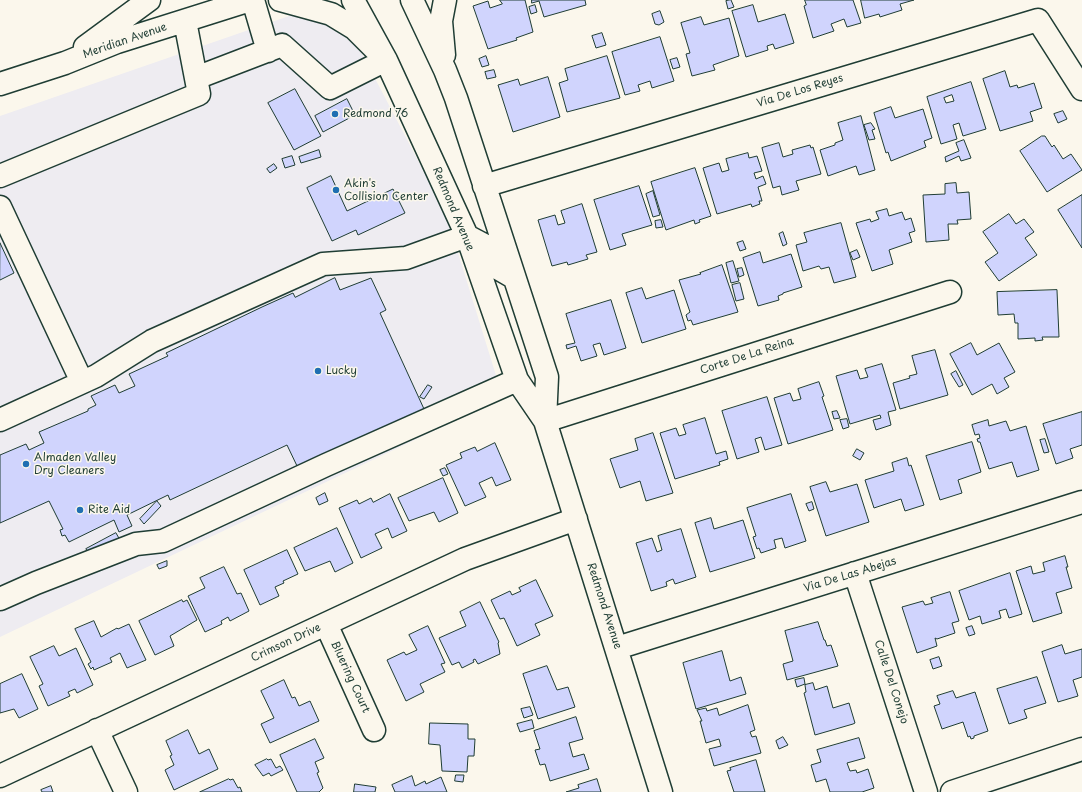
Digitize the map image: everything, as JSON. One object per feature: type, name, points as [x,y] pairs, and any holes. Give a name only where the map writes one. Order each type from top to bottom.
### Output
[{"type":"street","points":[[65,63],[149,0]]},
{"type":"street","points":[[251,0],[268,51]]},
{"type":"street","name":"Meridian Avenue","points":[[0,84],[65,63],[117,42],[251,0]]},
{"type":"street","points":[[196,78],[282,45],[330,88],[386,60],[354,28],[331,14],[280,0]]},
{"type":"street","name":"Redmond Avenue","points":[[353,0],[386,60],[467,236],[518,380],[545,421],[661,792]]},
{"type":"street","name":"Redmond Avenue","points":[[412,0],[445,70],[546,377],[545,421]]},
{"type":"street","points":[[445,0],[441,21],[445,70]]},
{"type":"street","name":"Via De Los Reyes","points":[[484,186],[1038,20],[1082,89]]},
{"type":"street","points":[[0,176],[199,94],[185,21]]},
{"type":"street","points":[[0,207],[82,382]]},
{"type":"street","points":[[0,420],[96,376],[152,341],[323,264],[406,258],[467,236],[486,246],[494,266],[513,277]]},
{"type":"street","name":"Corte De La Reina","points":[[545,421],[950,292]]},
{"type":"street","points":[[0,600],[36,583],[136,544],[163,541],[326,465],[518,380]]},
{"type":"street","name":"Via De Las Abejas","points":[[617,648],[1082,502]]},
{"type":"street","name":"Crimson Drive","points":[[0,776],[464,559],[576,519]]},
{"type":"street","name":"Calle Del Conejo","points":[[855,573],[926,792]]},
{"type":"street","name":"Bluering Court","points":[[326,624],[374,730]]},
{"type":"street","points":[[97,730],[126,792]]},
{"type":"street","points":[[952,792],[1082,749]]},
{"type":"shaded area","points":[[292,15],[333,23],[357,44],[446,214],[503,398],[0,637],[0,116]]},
{"type":"building","points":[[500,0],[525,0],[533,32],[516,38],[517,40],[488,49],[473,6],[488,1],[490,8],[502,4]]},
{"type":"building","points":[[532,0],[585,0],[586,5],[544,17],[539,1],[532,3]]},
{"type":"building","points":[[731,0],[734,7],[728,9],[726,1]]},
{"type":"building","points":[[805,0],[853,0],[861,23],[847,27],[844,19],[831,24],[834,31],[813,38],[804,6],[806,5]]},
{"type":"building","points":[[861,0],[914,0],[900,4],[902,10],[880,17],[879,14],[865,18]]},
{"type":"building","points":[[535,5],[537,12],[531,14],[529,7]]},
{"type":"building","points":[[753,5],[758,22],[785,14],[794,43],[775,49],[773,44],[767,46],[768,50],[746,57],[732,11]]},
{"type":"building","points":[[660,11],[664,22],[659,25],[655,24],[652,14]]},
{"type":"building","points":[[701,17],[704,25],[729,18],[739,56],[713,65],[715,70],[692,76],[686,54],[690,53],[681,23]]},
{"type":"building","points":[[602,33],[606,45],[596,48],[592,36]]},
{"type":"building","points":[[660,37],[674,81],[652,88],[650,81],[638,85],[640,91],[625,95],[612,52]]},
{"type":"building","points":[[486,56],[489,65],[482,67],[479,59]]},
{"type":"building","points":[[607,56],[620,98],[567,112],[559,83],[568,80],[565,69]]},
{"type":"building","points":[[677,58],[680,67],[673,69],[670,60]]},
{"type":"building","points":[[494,70],[496,77],[487,79],[485,72]]},
{"type":"building","points":[[1005,71],[1010,87],[1017,85],[1018,88],[1034,83],[1042,108],[1030,112],[1033,121],[1000,131],[983,79]]},
{"type":"building","points":[[548,77],[560,117],[513,132],[498,85],[518,79],[520,85]]},
{"type":"building","points":[[971,82],[986,129],[963,136],[959,123],[953,125],[957,139],[941,144],[927,97]],"holes":[[[952,95],[954,101],[946,103],[944,98]]]},
{"type":"building","points":[[295,89],[321,136],[294,150],[268,103]]},
{"type":"building","points":[[347,99],[355,115],[323,132],[315,116]]},
{"type":"building","points":[[891,107],[895,118],[923,109],[932,138],[924,141],[926,147],[891,161],[888,152],[886,153],[874,113]]},
{"type":"building","points":[[1063,111],[1067,119],[1058,123],[1054,114]]},
{"type":"building","points":[[861,116],[875,170],[859,175],[856,166],[828,176],[820,150],[835,145],[835,143],[843,140],[838,123]]},
{"type":"building","points":[[871,123],[875,129],[872,130],[875,139],[869,140],[864,125]]},
{"type":"building","points":[[1042,136],[1045,136],[1052,147],[1054,145],[1063,159],[1071,154],[1082,170],[1047,192],[1020,151]]},
{"type":"building","points":[[964,140],[971,158],[961,161],[959,156],[946,162],[945,157],[959,151],[956,143]]},
{"type":"building","points":[[779,143],[783,157],[793,154],[792,150],[810,145],[811,148],[813,147],[821,174],[796,181],[799,190],[782,195],[780,186],[773,188],[762,148]]},
{"type":"building","points":[[319,150],[321,157],[301,163],[299,157]]},
{"type":"building","points":[[748,153],[749,158],[757,156],[762,171],[754,173],[756,179],[763,176],[766,184],[758,187],[762,201],[759,201],[760,204],[752,207],[751,204],[717,214],[703,168],[719,163],[722,172],[729,170],[726,159]]},
{"type":"building","points":[[292,156],[295,165],[285,168],[282,159]]},
{"type":"building","points":[[274,164],[277,168],[270,173],[267,169]]},
{"type":"building","points":[[695,168],[711,216],[699,220],[700,222],[695,224],[694,220],[666,230],[651,182]]},
{"type":"building","points":[[331,176],[347,211],[393,189],[405,213],[358,235],[356,230],[332,241],[307,188]]},
{"type":"building","points":[[956,183],[957,193],[969,192],[971,219],[957,220],[958,224],[948,224],[949,240],[926,242],[923,195],[945,194],[945,184]]},
{"type":"building","points":[[639,186],[652,225],[622,234],[626,245],[610,250],[594,200]]},
{"type":"building","points":[[653,191],[660,215],[653,217],[646,194]]},
{"type":"building","points":[[1082,195],[1082,248],[1058,210]]},
{"type":"building","points":[[582,204],[597,252],[586,255],[588,259],[568,265],[567,262],[552,266],[538,220],[555,215],[558,225],[565,223],[561,211]]},
{"type":"building","points":[[887,209],[889,216],[902,212],[905,220],[911,218],[915,231],[909,233],[912,242],[889,250],[893,264],[872,271],[856,223],[870,219],[871,222],[879,219],[876,212]]},
{"type":"building","points":[[1009,214],[1016,224],[1024,219],[1034,232],[1025,238],[1037,255],[999,281],[985,262],[998,253],[983,232]]},
{"type":"building","points":[[661,220],[663,227],[656,228],[655,221]]},
{"type":"building","points":[[841,223],[856,277],[834,283],[829,267],[821,269],[819,266],[803,271],[796,245],[807,242],[804,233]]},
{"type":"building","points":[[783,232],[787,244],[783,246],[779,234]]},
{"type":"building","points":[[743,241],[746,249],[740,251],[737,243]]},
{"type":"building","points":[[0,243],[14,273],[0,280]]},
{"type":"building","points":[[857,250],[860,257],[853,260],[850,253]]},
{"type":"building","points":[[760,252],[763,263],[791,254],[802,287],[783,293],[778,296],[779,300],[758,306],[743,258]]},
{"type":"building","points":[[733,261],[739,281],[731,283],[726,263]]},
{"type":"building","points":[[722,265],[738,312],[693,325],[691,320],[688,321],[686,315],[690,312],[679,280],[701,274],[700,273]]},
{"type":"building","points":[[742,268],[744,275],[739,277],[737,269]]},
{"type":"building","points":[[335,278],[340,290],[371,278],[386,310],[380,313],[424,409],[298,468],[287,445],[170,500],[168,495],[127,515],[132,526],[119,532],[114,520],[69,542],[65,535],[62,536],[60,530],[63,529],[49,501],[0,523],[0,455],[26,444],[29,450],[44,443],[39,432],[88,411],[88,409],[96,405],[91,396],[115,385],[119,393],[135,386],[129,374],[168,356],[166,353],[293,293],[295,297]]},
{"type":"building","points":[[740,283],[744,299],[736,301],[732,285]]},
{"type":"building","points":[[642,288],[646,299],[674,290],[686,329],[642,343],[626,293]]},
{"type":"building","points":[[1057,290],[1059,337],[1042,337],[1043,340],[1035,341],[1035,338],[1018,339],[1018,323],[1015,323],[1014,314],[998,315],[997,292]]},
{"type":"building","points":[[611,300],[626,348],[604,355],[600,343],[593,345],[597,356],[581,361],[576,346],[567,349],[566,345],[575,343],[566,314]]},
{"type":"building","points":[[971,343],[977,355],[999,343],[1015,372],[1004,378],[1009,387],[997,394],[992,384],[972,395],[950,354]]},
{"type":"building","points":[[935,350],[948,395],[900,409],[893,383],[910,378],[909,376],[917,374],[912,356]]},
{"type":"building","points":[[882,364],[896,410],[888,412],[891,425],[876,430],[873,420],[881,418],[880,415],[850,424],[836,376],[857,370],[860,379],[868,377],[865,369]]},
{"type":"building","points":[[956,371],[963,385],[959,387],[951,374]]},
{"type":"building","points":[[819,382],[824,396],[822,397],[833,430],[788,444],[774,398],[790,393],[793,401],[801,399],[798,389]]},
{"type":"building","points":[[428,385],[432,387],[424,399],[420,397]]},
{"type":"building","points":[[767,397],[782,445],[765,450],[761,437],[755,439],[759,452],[737,459],[722,411]]},
{"type":"building","points":[[837,411],[840,418],[834,419],[832,412]]},
{"type":"building","points":[[1082,412],[1082,445],[1070,449],[1073,458],[1056,464],[1043,424]]},
{"type":"building","points":[[705,418],[716,454],[726,451],[728,459],[719,462],[720,465],[675,479],[660,433],[676,428],[679,436],[686,434],[683,425]]},
{"type":"building","points":[[847,419],[849,427],[843,429],[840,420]]},
{"type":"building","points":[[988,420],[989,426],[1006,421],[1010,431],[1026,426],[1039,470],[1017,477],[1012,462],[989,469],[980,442],[978,442],[977,439],[980,438],[979,434],[975,435],[972,425]]},
{"type":"building","points":[[653,433],[673,493],[646,501],[640,481],[620,488],[610,459],[638,450],[635,439]]},
{"type":"building","points":[[1045,439],[1049,452],[1044,453],[1040,440]]},
{"type":"building","points":[[972,442],[981,472],[958,480],[962,493],[940,500],[926,456]]},
{"type":"building","points":[[495,443],[511,480],[496,486],[492,477],[479,483],[486,497],[465,506],[446,465],[462,458],[460,453],[475,447],[477,451]]},
{"type":"building","points":[[857,449],[864,453],[860,460],[853,456]]},
{"type":"building","points":[[907,458],[909,466],[911,465],[924,505],[905,511],[901,499],[874,508],[865,480],[894,471],[892,463]]},
{"type":"building","points":[[445,468],[448,474],[443,476],[440,470]]},
{"type":"building","points":[[443,478],[458,513],[439,522],[434,512],[409,521],[398,498]]},
{"type":"building","points":[[826,482],[830,492],[857,484],[869,522],[826,536],[810,487]]},
{"type":"building","points":[[325,493],[328,501],[319,505],[316,498]]},
{"type":"building","points":[[390,494],[407,531],[392,538],[388,528],[375,534],[382,548],[361,558],[339,508],[357,500],[359,504],[371,498],[373,502]]},
{"type":"building","points":[[791,494],[806,541],[785,548],[782,538],[774,540],[776,548],[761,553],[759,548],[757,549],[753,537],[756,536],[747,508]]},
{"type":"building","points":[[157,501],[161,506],[144,524],[140,519]]},
{"type":"building","points":[[812,502],[814,509],[809,511],[806,504]]},
{"type":"building","points":[[711,518],[714,529],[743,520],[755,558],[710,572],[695,523]]},
{"type":"building","points":[[337,528],[353,563],[335,572],[330,561],[305,571],[294,548]]},
{"type":"building","points":[[681,529],[696,577],[675,584],[673,579],[666,582],[667,586],[651,591],[636,543],[652,538],[657,552],[662,550],[658,536]]},
{"type":"building","points":[[116,533],[120,540],[90,555],[86,549]]},
{"type":"building","points":[[287,550],[298,574],[283,581],[284,583],[275,587],[279,596],[260,605],[244,570]]},
{"type":"building","points":[[1065,556],[1068,567],[1066,567],[1072,588],[1056,593],[1062,613],[1033,622],[1016,571],[1031,566],[1033,574],[1045,571],[1043,563]]},
{"type":"building","points":[[167,561],[167,566],[159,569],[157,565]]},
{"type":"building","points":[[224,567],[237,594],[241,593],[249,611],[230,621],[228,617],[221,621],[222,624],[205,632],[188,596],[205,588],[200,578]]},
{"type":"building","points":[[1010,573],[1022,614],[1009,618],[1006,609],[999,611],[1001,618],[982,624],[980,616],[969,620],[959,591]]},
{"type":"building","points":[[536,580],[553,616],[535,624],[540,635],[517,646],[504,618],[500,619],[491,600],[510,591],[512,595],[521,591],[519,588]]},
{"type":"building","points":[[950,592],[959,621],[952,623],[955,633],[937,639],[935,638],[937,646],[917,653],[902,607],[923,601],[925,605],[933,603],[931,598]]},
{"type":"building","points":[[182,600],[183,602],[187,600],[197,620],[170,636],[174,646],[155,655],[139,621]]},
{"type":"building","points":[[480,602],[499,642],[500,654],[478,664],[475,659],[473,660],[474,662],[462,668],[459,662],[452,665],[439,638],[466,626],[460,612]]},
{"type":"building","points":[[94,621],[101,637],[117,628],[118,629],[129,624],[146,660],[127,668],[120,653],[110,658],[112,662],[94,670],[93,667],[91,669],[88,664],[91,662],[75,629]]},
{"type":"building","points":[[818,622],[827,646],[831,645],[838,666],[787,680],[783,664],[793,661],[785,631]]},
{"type":"building","points":[[428,626],[445,663],[441,664],[445,672],[420,684],[424,692],[406,701],[387,660],[404,652],[406,655],[417,650],[409,635]]},
{"type":"building","points":[[972,626],[975,634],[969,636],[966,628]]},
{"type":"building","points":[[1062,645],[1065,654],[1082,649],[1082,677],[1073,680],[1078,696],[1058,702],[1042,652]]},
{"type":"building","points":[[54,646],[59,656],[76,648],[93,685],[77,693],[75,689],[68,692],[70,696],[48,706],[39,686],[43,684],[30,657]]},
{"type":"building","points":[[722,651],[730,681],[741,677],[746,694],[696,709],[683,663]]},
{"type":"building","points":[[939,657],[942,666],[933,669],[930,660]]},
{"type":"building","points":[[547,666],[557,690],[568,687],[575,707],[538,719],[523,674]]},
{"type":"building","points":[[22,674],[38,709],[19,718],[14,709],[0,713],[0,684]]},
{"type":"building","points":[[1037,677],[1046,703],[1024,710],[1027,718],[1009,724],[997,689]]},
{"type":"building","points":[[804,678],[805,684],[797,687],[795,680]]},
{"type":"building","points":[[284,680],[292,698],[295,697],[299,706],[310,701],[319,721],[270,743],[261,724],[274,718],[261,691]]},
{"type":"building","points":[[813,683],[815,690],[827,686],[833,708],[849,703],[855,723],[815,735],[804,693],[806,692],[805,685]]},
{"type":"building","points":[[953,691],[956,698],[975,692],[988,731],[974,736],[974,738],[971,739],[970,736],[968,737],[963,722],[942,729],[934,706],[940,704],[937,696]]},
{"type":"building","points":[[748,705],[755,730],[750,732],[752,737],[756,736],[761,753],[714,766],[709,749],[721,746],[719,739],[706,743],[700,721],[702,721],[697,710],[706,708],[707,711],[717,708],[719,715]]},
{"type":"building","points":[[530,707],[533,715],[524,718],[521,709]]},
{"type":"building","points":[[576,717],[583,739],[569,743],[573,757],[584,754],[589,769],[550,781],[545,764],[540,765],[535,750],[540,749],[534,731]]},
{"type":"building","points":[[532,720],[534,728],[520,732],[517,724]]},
{"type":"building","points":[[430,723],[468,724],[468,739],[475,739],[474,756],[468,756],[467,772],[442,771],[440,745],[429,744]]},
{"type":"building","points":[[188,730],[199,754],[209,749],[218,769],[174,790],[165,770],[174,765],[170,756],[172,755],[166,741]]},
{"type":"building","points":[[783,737],[788,745],[779,749],[776,741]]},
{"type":"building","points":[[859,738],[865,758],[847,763],[850,771],[856,770],[857,773],[868,769],[874,788],[862,792],[830,792],[826,779],[816,782],[811,765],[821,762],[817,750]]},
{"type":"building","points":[[315,739],[324,758],[315,762],[319,772],[317,773],[323,788],[319,792],[297,792],[280,755]]},
{"type":"building","points":[[267,759],[271,759],[276,768],[280,766],[283,770],[271,776],[269,773],[263,776],[255,765]]},
{"type":"building","points":[[756,760],[765,792],[734,792],[727,771],[731,770],[730,768]]},
{"type":"building","points":[[456,775],[464,775],[463,782],[455,781]]},
{"type":"building","points":[[412,776],[415,786],[425,781],[426,784],[441,777],[447,792],[395,792],[392,785]]},
{"type":"building","points":[[229,779],[233,779],[238,788],[240,787],[242,792],[200,792]]},
{"type":"building","points":[[597,779],[601,792],[566,792],[579,788],[578,785]]},
{"type":"building","points":[[355,784],[376,787],[375,792],[354,792]]},
{"type":"building","points":[[51,786],[53,792],[42,792],[41,790]]},
{"type":"place","name":"Redmond 76","points":[[335,114]]},
{"type":"place","name":"Akin's Collision Center","points":[[336,190]]},
{"type":"place","name":"Lucky","points":[[318,371]]},
{"type":"place","name":"Almaden Valley Dry Cleaners","points":[[26,464]]},
{"type":"place","name":"Rite Aid","points":[[80,510]]}]
